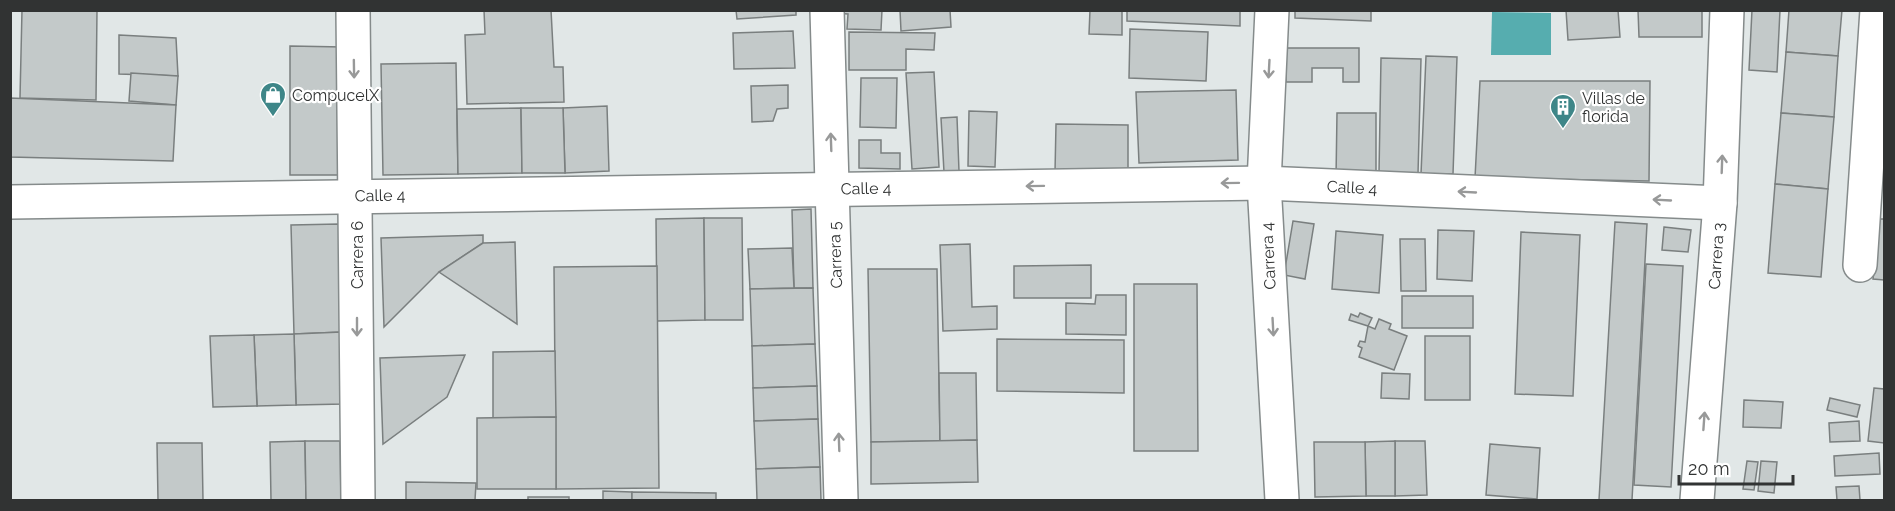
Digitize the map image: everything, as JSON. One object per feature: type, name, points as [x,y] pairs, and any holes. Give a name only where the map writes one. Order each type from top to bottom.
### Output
[{"type":"street","name":"Carrera 6","points":[[353,10],[357,195],[358,501]]},
{"type":"street","name":"Carrera 5","points":[[827,10],[841,501]]},
{"type":"street","name":"Carrera 4","points":[[1272,10],[1264,183],[1282,501]]},
{"type":"street","name":"Carrera 3","points":[[1697,501],[1720,203],[1727,10]]},
{"type":"street","points":[[1860,265],[1880,44],[1877,10]]},
{"type":"street","name":"Calle 4","points":[[10,202],[1264,183],[1720,203]]},
{"type":"water","points":[[1492,12],[1551,13],[1551,55],[1491,55]]},
{"type":"building","points":[[22,10],[97,10],[96,100],[20,98]]},
{"type":"building","points":[[484,10],[551,10],[554,67],[563,67],[564,102],[467,104],[465,35],[485,34]]},
{"type":"building","points":[[736,10],[796,10],[796,15],[737,19]]},
{"type":"building","points":[[835,10],[882,10],[881,30],[847,29],[848,14],[835,13]]},
{"type":"building","points":[[900,10],[950,10],[951,27],[901,31]]},
{"type":"building","points":[[1090,10],[1122,10],[1122,35],[1089,34]]},
{"type":"building","points":[[1127,10],[1240,10],[1240,26],[1127,21]]},
{"type":"building","points":[[1295,10],[1371,10],[1371,21],[1295,18]]},
{"type":"building","points":[[1566,10],[1618,10],[1620,37],[1568,40]]},
{"type":"building","points":[[1638,10],[1702,10],[1702,37],[1639,37]]},
{"type":"building","points":[[1752,10],[1780,10],[1777,72],[1749,70]]},
{"type":"building","points":[[1789,10],[1842,10],[1838,56],[1786,52]]},
{"type":"building","points":[[1130,29],[1208,32],[1206,81],[1129,78]]},
{"type":"building","points":[[793,31],[795,68],[734,69],[733,33]]},
{"type":"building","points":[[849,32],[935,33],[934,50],[906,49],[906,70],[849,70]]},
{"type":"building","points":[[119,35],[176,38],[178,76],[119,74]]},
{"type":"building","points":[[290,46],[343,47],[342,175],[290,175]]},
{"type":"building","points":[[1285,48],[1359,48],[1359,82],[1343,82],[1343,68],[1312,68],[1312,82],[1286,82]]},
{"type":"building","points":[[1786,52],[1838,56],[1834,117],[1781,113]]},
{"type":"building","points":[[1426,56],[1457,57],[1453,174],[1421,174]]},
{"type":"building","points":[[1381,58],[1421,59],[1418,174],[1379,173]]},
{"type":"building","points":[[456,63],[458,174],[383,175],[381,64]]},
{"type":"building","points":[[934,72],[939,167],[912,169],[906,73]]},
{"type":"building","points":[[131,73],[178,76],[176,105],[129,101]]},
{"type":"building","points":[[861,78],[897,78],[896,128],[860,127]]},
{"type":"building","name":"Villas de florida","points":[[1480,81],[1650,81],[1649,181],[1475,178]]},
{"type":"building","points":[[788,85],[788,108],[777,109],[773,121],[752,122],[751,86]]},
{"type":"building","points":[[1236,90],[1238,160],[1139,163],[1136,92]]},
{"type":"building","points":[[10,98],[176,105],[173,161],[10,157]]},
{"type":"building","points":[[607,106],[609,171],[565,173],[563,108]]},
{"type":"building","points":[[521,108],[522,173],[458,174],[457,109]]},
{"type":"building","points":[[521,108],[563,108],[565,173],[522,173]]},
{"type":"building","points":[[969,111],[997,112],[995,167],[968,166]]},
{"type":"building","points":[[1337,113],[1376,113],[1376,179],[1336,178]]},
{"type":"building","points":[[1781,113],[1834,117],[1828,189],[1775,184]]},
{"type":"building","points":[[957,117],[959,171],[944,172],[941,118]]},
{"type":"building","points":[[1056,124],[1128,125],[1128,173],[1055,172]]},
{"type":"building","points":[[859,140],[881,140],[881,153],[900,153],[900,169],[859,168]]},
{"type":"building","points":[[1775,184],[1828,189],[1821,277],[1768,273]]},
{"type":"building","points":[[811,209],[813,288],[794,288],[792,210]]},
{"type":"building","points":[[704,218],[705,320],[657,321],[656,219]]},
{"type":"building","points":[[704,218],[742,218],[743,320],[705,320]]},
{"type":"building","points":[[1880,219],[1884,219],[1884,280],[1873,279]]},
{"type":"building","points":[[1293,221],[1314,224],[1305,279],[1284,275]]},
{"type":"building","points":[[1615,222],[1647,224],[1632,500],[1599,500]]},
{"type":"building","points":[[339,224],[342,332],[294,334],[291,225]]},
{"type":"building","points":[[1664,227],[1691,230],[1688,252],[1662,250]]},
{"type":"building","points":[[1438,230],[1474,231],[1472,281],[1437,279]]},
{"type":"building","points":[[1336,231],[1383,235],[1379,293],[1332,289]]},
{"type":"building","points":[[1521,232],[1580,235],[1573,396],[1515,394]]},
{"type":"building","points":[[483,235],[483,243],[439,272],[384,327],[381,238]]},
{"type":"building","points":[[1400,239],[1425,239],[1426,291],[1401,291]]},
{"type":"building","points":[[515,242],[517,324],[439,272],[483,243]]},
{"type":"building","points":[[970,244],[972,307],[997,306],[997,329],[943,331],[940,245]]},
{"type":"building","points":[[792,248],[794,288],[750,289],[748,249]]},
{"type":"building","points":[[1646,264],[1683,266],[1671,487],[1634,485]]},
{"type":"building","points":[[1091,265],[1091,298],[1014,298],[1014,266]]},
{"type":"building","points":[[657,266],[659,488],[556,489],[554,267]]},
{"type":"building","points":[[868,269],[937,269],[940,441],[871,442]]},
{"type":"building","points":[[1134,284],[1197,284],[1198,451],[1134,451]]},
{"type":"building","points":[[813,288],[815,344],[752,346],[750,289]]},
{"type":"building","points":[[1096,295],[1126,295],[1126,335],[1066,334],[1066,303],[1095,304]]},
{"type":"building","points":[[1402,296],[1473,296],[1473,328],[1402,328]]},
{"type":"building","points":[[1360,313],[1372,318],[1368,326],[1349,320],[1351,314],[1358,317]]},
{"type":"building","points":[[1379,319],[1391,324],[1389,329],[1407,336],[1394,370],[1359,357],[1362,348],[1358,346],[1360,341],[1365,342],[1368,326],[1375,329]]},
{"type":"building","points":[[342,332],[344,404],[296,405],[294,334]]},
{"type":"building","points":[[294,334],[296,405],[257,406],[254,335]]},
{"type":"building","points":[[254,335],[257,406],[213,407],[210,336]]},
{"type":"building","points":[[1425,336],[1470,336],[1470,400],[1425,400]]},
{"type":"building","points":[[997,339],[1124,340],[1124,393],[997,391]]},
{"type":"building","points":[[815,344],[817,386],[753,388],[752,346]]},
{"type":"building","points":[[555,351],[556,417],[493,418],[493,352]]},
{"type":"building","points":[[465,355],[447,397],[383,444],[380,358]]},
{"type":"building","points":[[939,373],[976,373],[977,440],[940,441]]},
{"type":"building","points":[[1382,373],[1410,374],[1409,399],[1381,398]]},
{"type":"building","points":[[817,386],[818,419],[754,421],[753,388]]},
{"type":"building","points":[[1874,388],[1884,389],[1884,443],[1868,441]]},
{"type":"building","points":[[1830,398],[1860,405],[1857,417],[1827,410]]},
{"type":"building","points":[[1744,400],[1783,402],[1781,428],[1743,427]]},
{"type":"building","points":[[556,417],[556,489],[477,489],[477,418]]},
{"type":"building","points":[[818,419],[820,467],[756,469],[754,421]]},
{"type":"building","points":[[1859,421],[1860,441],[1830,442],[1829,423]]},
{"type":"building","points":[[977,440],[978,482],[871,484],[871,442]]},
{"type":"building","points":[[305,441],[306,500],[271,500],[270,442]]},
{"type":"building","points":[[305,441],[340,441],[341,500],[306,500]]},
{"type":"building","points":[[1395,441],[1425,441],[1427,495],[1395,496]]},
{"type":"building","points":[[1395,441],[1395,496],[1366,496],[1365,442]]},
{"type":"building","points":[[1314,442],[1365,442],[1366,496],[1315,497]]},
{"type":"building","points":[[157,443],[202,443],[203,500],[158,500]]},
{"type":"building","points":[[1490,444],[1540,448],[1537,499],[1486,495]]},
{"type":"building","points":[[1879,453],[1880,474],[1835,476],[1834,456]]},
{"type":"building","points":[[1747,461],[1758,462],[1754,490],[1743,489]]},
{"type":"building","points":[[1761,461],[1777,462],[1774,493],[1758,491]]},
{"type":"building","points":[[820,467],[821,500],[757,500],[756,469]]},
{"type":"building","points":[[406,482],[476,483],[475,500],[406,500]]},
{"type":"building","points":[[1859,486],[1860,500],[1837,500],[1836,487]]},
{"type":"building","points":[[603,491],[632,492],[632,500],[603,500]]},
{"type":"building","points":[[632,492],[716,493],[716,500],[632,500]]},
{"type":"building","points":[[528,497],[569,497],[569,500],[528,500]]},
{"type":"place","name":"CompucelX","points":[[273,118]]},
{"type":"place","name":"Villas de florida","points":[[1563,130]]}]
